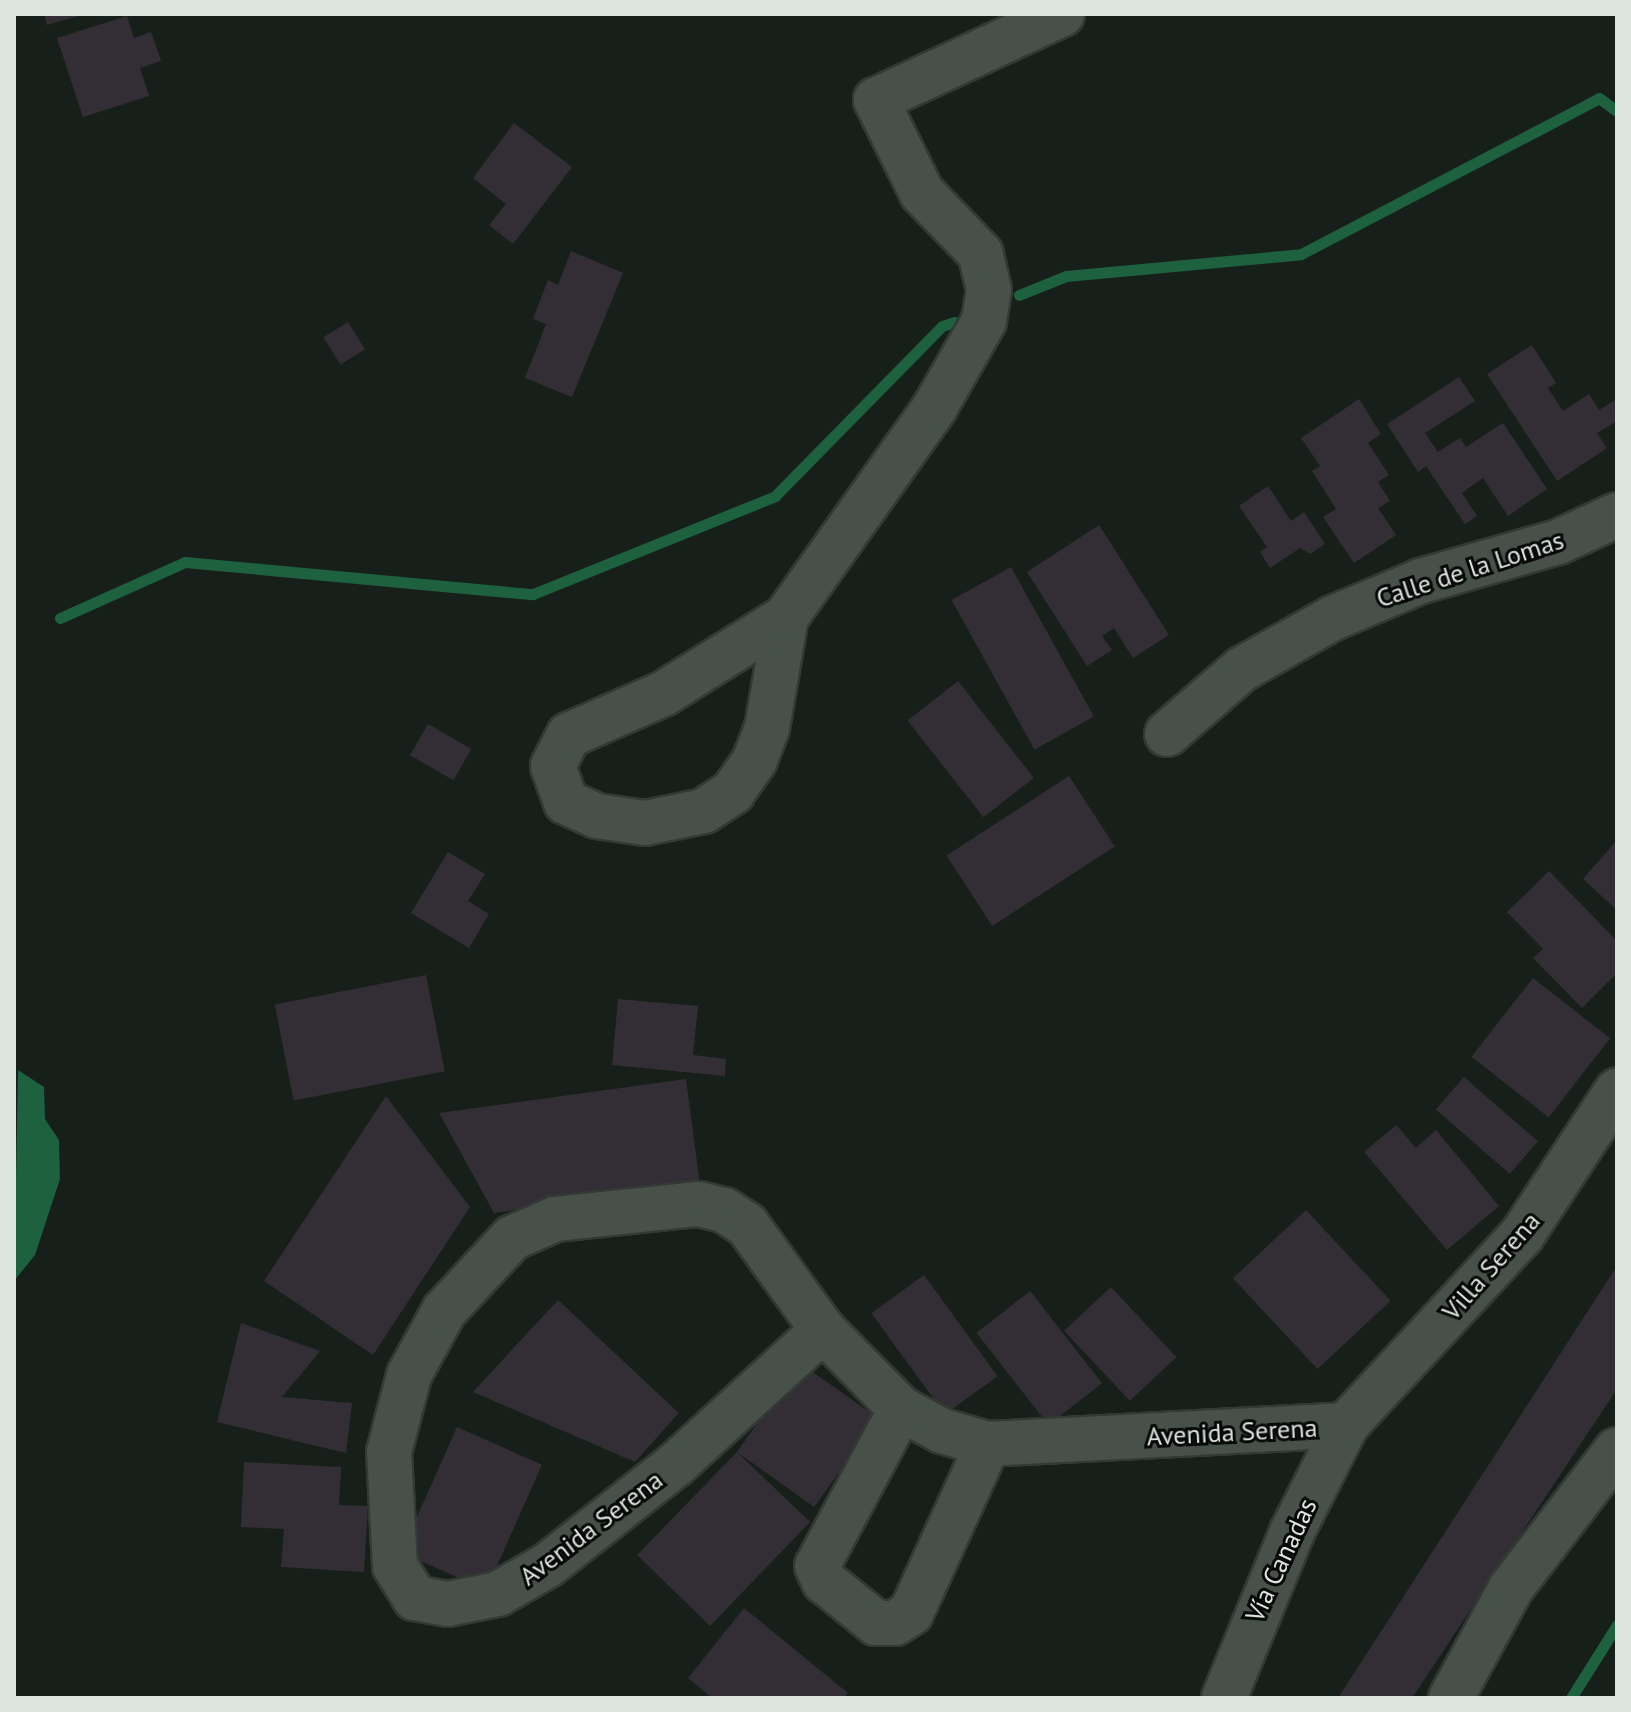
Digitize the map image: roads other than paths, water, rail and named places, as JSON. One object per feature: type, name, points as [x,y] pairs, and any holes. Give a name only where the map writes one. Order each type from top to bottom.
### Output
[{"type":"street","points":[[786,617],[767,728],[755,760],[733,792],[704,811],[645,823],[597,816],[566,802],[553,766],[569,735],[663,694],[786,617],[935,407],[975,342],[989,302],[975,243],[922,193],[876,100],[1062,14]]},
{"type":"street","name":"Calle de la Lomas","points":[[1167,734],[1242,669],[1333,618],[1421,581],[1558,542],[1617,515]]},
{"type":"street","name":"Villa Serena","points":[[1346,1425],[1522,1235],[1617,1091]]},
{"type":"street","name":"Avenida Serena","points":[[823,1330],[675,1465],[548,1565],[498,1594],[448,1604],[415,1598],[395,1566],[389,1452],[409,1375],[444,1311],[512,1238],[555,1219],[698,1204],[724,1210],[747,1225],[823,1330],[901,1409],[942,1431],[988,1444],[1346,1425]]},
{"type":"street","points":[[901,1409],[817,1566],[824,1581],[876,1623],[895,1623],[911,1613],[988,1444]]},
{"type":"street","name":"Vía Canadas","points":[[1224,1698],[1292,1532],[1346,1425]]},
{"type":"street","points":[[1451,1698],[1511,1588],[1617,1450]]},
{"type":"waterway","points":[[1019,295],[1066,276],[1301,254],[1599,98],[1617,111]]},
{"type":"waterway","points":[[60,618],[185,562],[533,594],[775,496],[942,326],[954,322]]},
{"type":"waterway","points":[[1571,1698],[1617,1625]]}]
